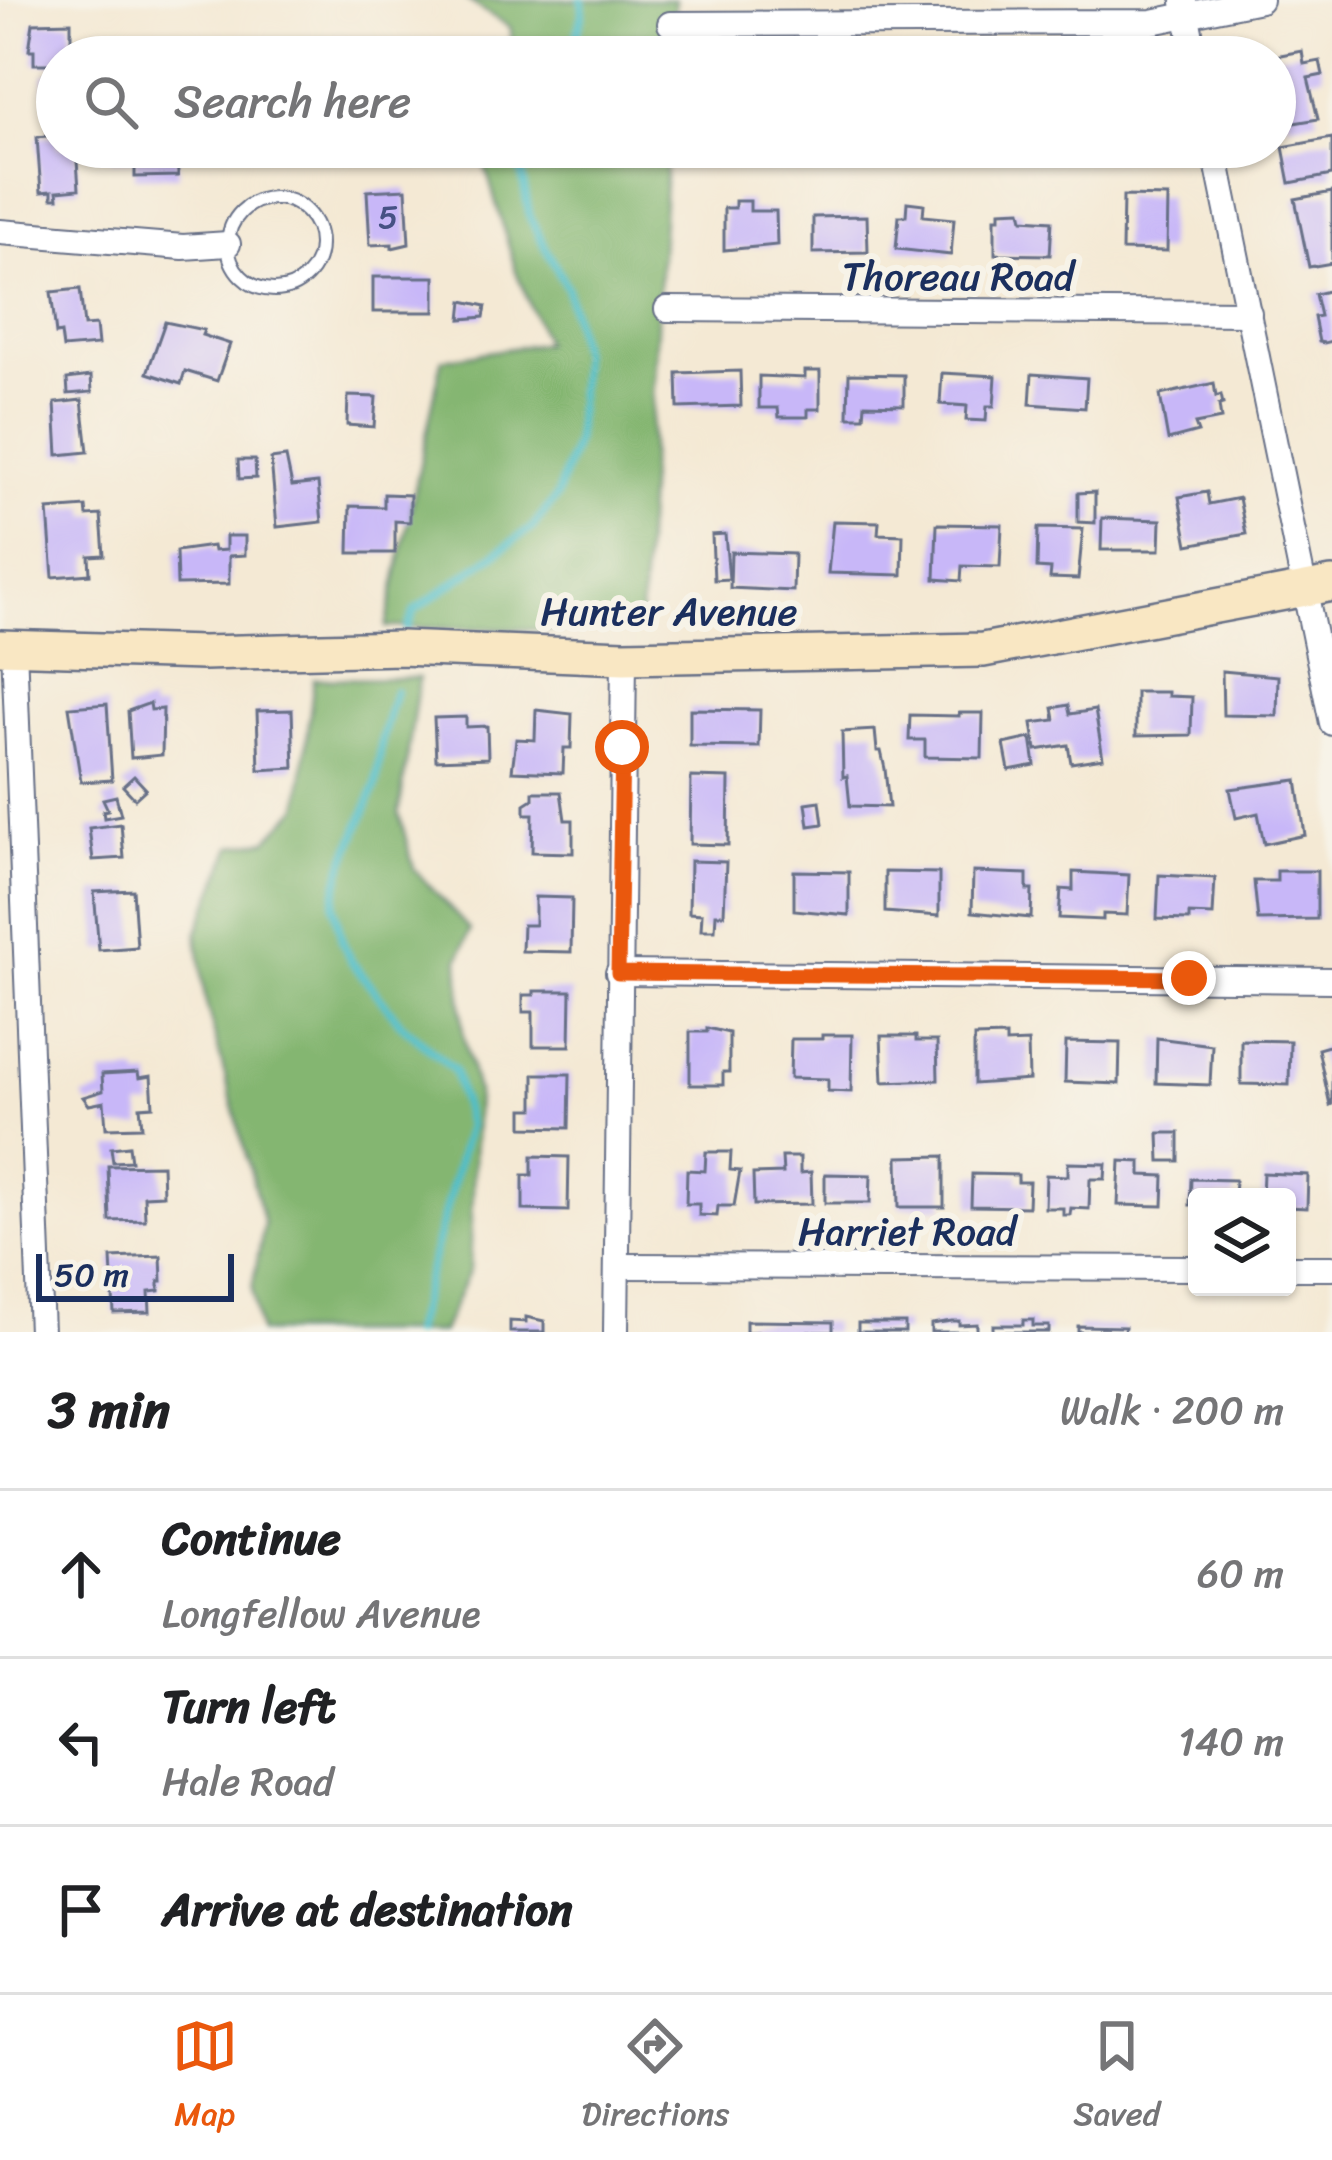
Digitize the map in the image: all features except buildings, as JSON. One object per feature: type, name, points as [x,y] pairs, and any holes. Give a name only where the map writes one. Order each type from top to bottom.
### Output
[{"type":"street","points":[[670,24],[1152,22],[1185,8],[1260,0]]},
{"type":"street","points":[[1218,168],[1249,314],[1319,586],[1332,723]]},
{"type":"street","points":[[0,232],[183,247],[228,244]]},
{"type":"street","name":"Thoreau Road","points":[[667,309],[1249,314]]},
{"type":"street","name":"Hunter Avenue","points":[[7,647],[203,653],[401,648],[624,657],[982,650],[1319,586]]},
{"type":"street","points":[[7,647],[41,1332]]},
{"type":"street","points":[[616,1332],[624,657]]},
{"type":"street","points":[[618,973],[1332,980]]},
{"type":"street","name":"Harriet Road","points":[[617,1265],[1188,1268]]},
{"type":"street","points":[[1296,1268],[1332,1268]]},
{"type":"lane","points":[[264,199],[280,199],[308,212],[320,241],[319,256],[303,280],[276,290],[261,289],[237,273],[228,244],[238,215],[264,199]]},
{"type":"green space","points":[[467,0],[675,0],[673,36],[511,36],[511,28]]},
{"type":"green space","points":[[486,168],[666,168],[640,631],[386,627],[442,359],[545,343],[516,271]]},
{"type":"green space","points":[[419,678],[399,813],[414,869],[470,930],[459,959],[463,1035],[477,1092],[470,1269],[442,1332],[259,1332],[252,1289],[264,1224],[205,999],[197,933],[232,846],[267,840],[299,807],[314,679]]},
{"type":"waterway","points":[[576,36],[582,0]]},
{"type":"waterway","points":[[407,629],[415,610],[532,528],[556,498],[576,440],[581,355],[567,288],[530,218],[521,168]]},
{"type":"waterway","points":[[395,691],[376,785],[341,871],[334,905],[351,961],[402,1025],[454,1070],[468,1125],[413,1332]]},
{"type":"route","points":[[622,747],[618,973],[1189,978]]}]
